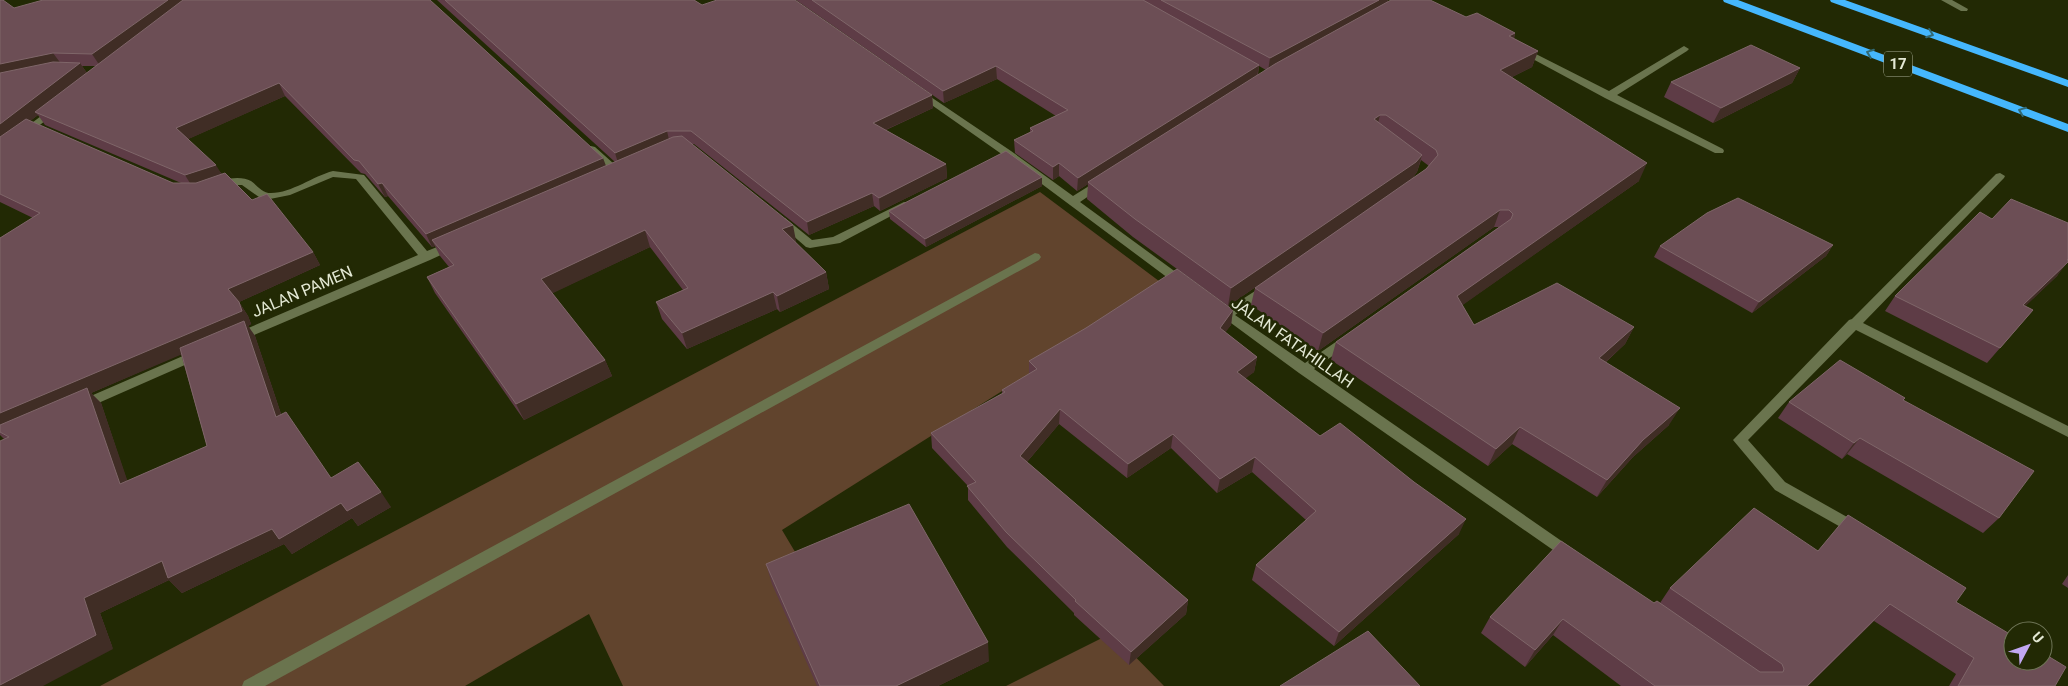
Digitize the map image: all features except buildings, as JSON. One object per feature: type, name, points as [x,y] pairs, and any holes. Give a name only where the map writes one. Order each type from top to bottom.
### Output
[{"type":"highway","name":"17","points":[[1728,0],[2068,128]]},
{"type":"highway","name":"17","points":[[1835,0],[2068,84]]},
{"type":"street","points":[[1945,0],[1964,9]]},
{"type":"street","points":[[1513,46],[1719,151]]},
{"type":"street","points":[[1608,96],[1684,49]]},
{"type":"street","points":[[909,85],[1003,155],[1072,202],[1196,292]]},
{"type":"street","points":[[0,152],[38,127],[64,101]]},
{"type":"street","points":[[582,140],[618,174]]},
{"type":"street","points":[[207,191],[239,180],[247,182],[268,196],[284,193],[333,174],[360,177],[426,257]]},
{"type":"street","points":[[1072,202],[1112,176]]},
{"type":"street","points":[[1867,535],[1780,486],[1740,440],[1853,323],[2000,176]]},
{"type":"street","points":[[772,214],[810,244],[836,240],[913,201]]},
{"type":"street","name":"JALAN PAMEN","points":[[227,342],[461,242]]},
{"type":"street","points":[[250,686],[1035,257]]},
{"type":"street","points":[[1227,315],[1274,282]]},
{"type":"street","name":"JALAN FATAHILLAH","points":[[1212,304],[1581,562]]},
{"type":"street","points":[[1853,323],[2068,432]]},
{"type":"street","points":[[1304,370],[1361,330]]},
{"type":"street","points":[[73,409],[209,350]]},
{"type":"shaded area","points":[[1040,192],[1167,287],[782,530],[875,686],[623,686],[589,614],[465,686],[100,686]]},
{"type":"shaded area","points":[[1112,633],[1164,686],[1006,686]]}]
